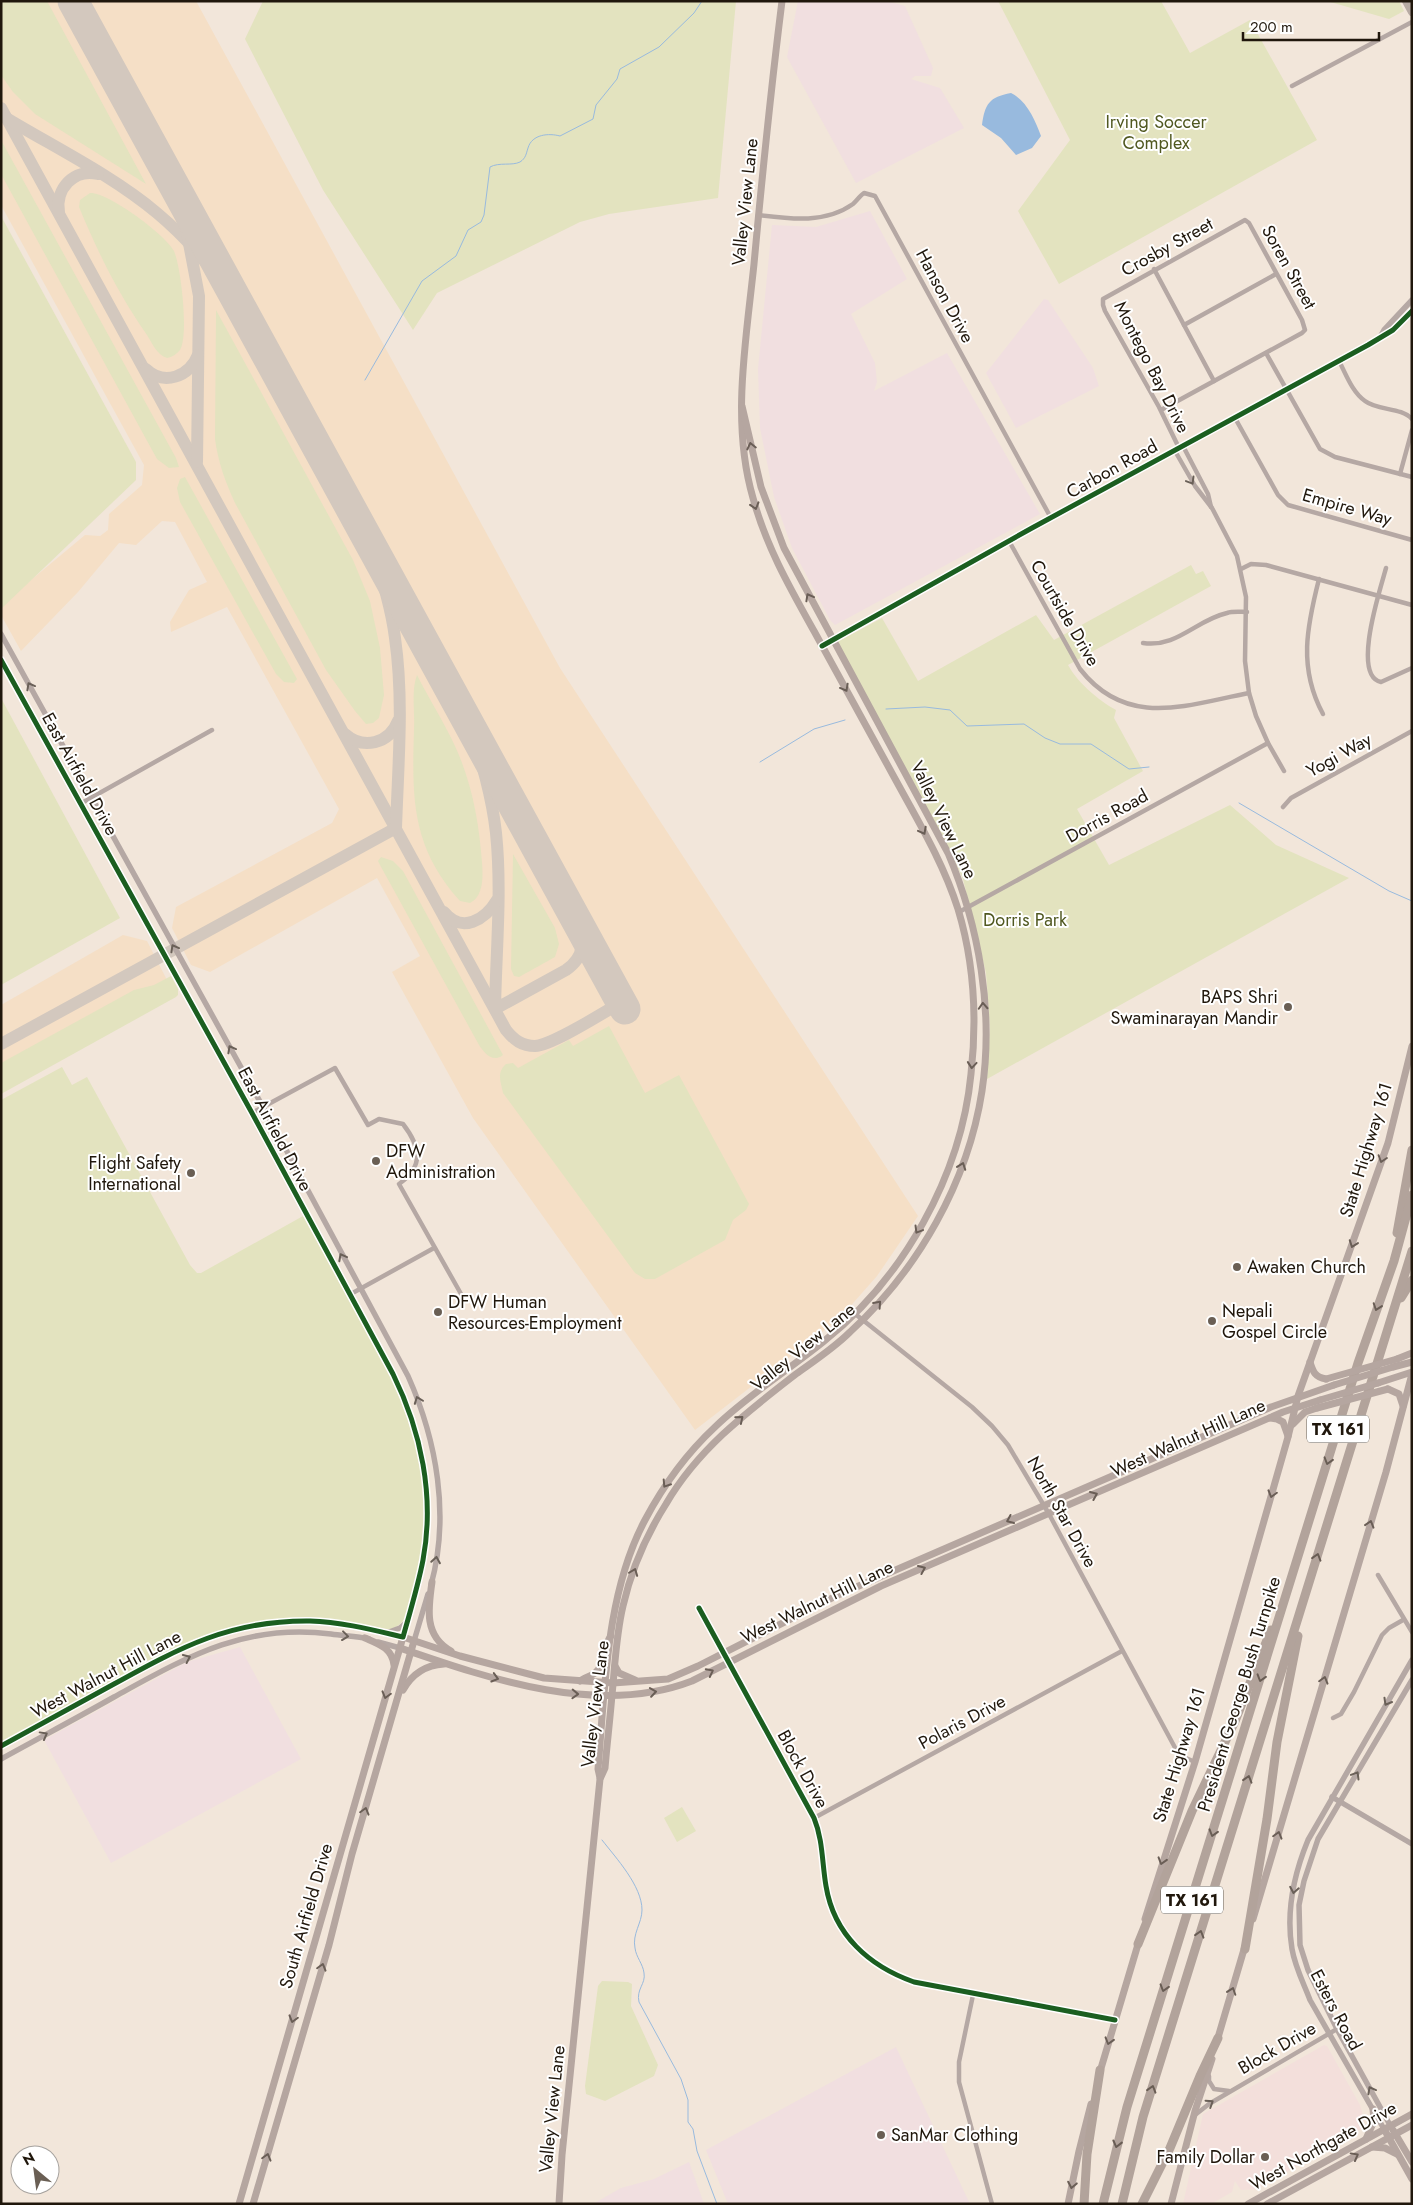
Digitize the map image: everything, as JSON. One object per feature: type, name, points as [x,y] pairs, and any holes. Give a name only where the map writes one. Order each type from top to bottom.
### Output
[{"type":"highway","points":[[1394,1260],[1399,1212],[1412,1150]]},
{"type":"highway","name":"President George Bush Turnpike","points":[[1103,2204],[1127,2107],[1358,1363],[1394,1260],[1412,1195]]},
{"type":"highway","name":"President George Bush Turnpike","points":[[1122,2204],[1146,2109],[1412,1251]]},
{"type":"highway","points":[[1394,1309],[1412,1280]]},
{"type":"highway","points":[[1138,1944],[1192,1810],[1235,1721],[1262,1650],[1286,1598]]},
{"type":"highway","points":[[1245,1949],[1267,1818],[1277,1742],[1303,1603]]},
{"type":"highway","points":[[1142,2204],[1170,2148],[1218,2038]]},
{"type":"highway","points":[[1084,2204],[1086,2161],[1100,2070]]},
{"type":"main road","name":"Valley View Lane","points":[[559,2204],[563,2146],[600,1779],[604,1768],[612,1695],[609,1683],[612,1635],[628,1555],[647,1515],[668,1481],[689,1453],[719,1423],[825,1340],[854,1314],[890,1273],[921,1226],[947,1173],[963,1125],[971,1083],[974,1014],[969,963],[959,912],[925,834],[782,572],[760,521],[748,481],[742,450],[742,406],[758,215],[782,1]]},
{"type":"main road","points":[[1406,1],[1412,12]]},
{"type":"main road","name":"Valley View Lane","points":[[600,1779],[598,1769],[604,1695],[614,1666],[623,1604],[634,1571],[666,1503],[704,1452],[726,1430],[849,1334],[897,1280],[931,1230],[953,1190],[969,1144],[982,1093],[985,1064],[982,986],[968,909],[948,853],[796,572],[771,517],[742,406]]},
{"type":"main road","name":"State Highway 161","points":[[1068,2204],[1078,2151],[1100,2070],[1147,1908],[1195,1762],[1298,1396],[1388,1143],[1412,1046]]},
{"type":"main road","points":[[1310,1362],[1314,1373],[1318,1377],[1326,1379],[1397,1360],[1412,1353]]},
{"type":"main road","name":"West Walnut Hill Lane","points":[[404,1637],[460,1656],[544,1678],[609,1683],[648,1682],[668,1679],[830,1599],[1298,1396],[1412,1362]]},
{"type":"main road","points":[[1171,2204],[1193,2118],[1386,1472],[1412,1374]]},
{"type":"main road","name":"West Walnut Hill Lane","points":[[400,1648],[537,1689],[560,1693],[629,1695],[673,1688],[877,1588],[1269,1418],[1320,1400],[1412,1374]]},
{"type":"main road","points":[[1291,1426],[1305,1412],[1388,1389],[1399,1394],[1403,1406]]},
{"type":"main road","points":[[1269,1418],[1283,1422],[1288,1437]]},
{"type":"main road","points":[[1212,1433],[1216,1441]]},
{"type":"main road","points":[[950,1546],[954,1555]]},
{"type":"main road","points":[[874,1580],[877,1588]]},
{"type":"main road","points":[[432,1582],[428,1613],[430,1627],[441,1644],[460,1656]]},
{"type":"main road","points":[[578,1681],[596,1673],[599,1669],[606,1642],[612,1635]]},
{"type":"main road","name":"South Airfield Drive","points":[[239,2204],[394,1665],[404,1637]]},
{"type":"main road","points":[[365,1638],[384,1647],[390,1653],[394,1665]]},
{"type":"main road","name":"South Airfield Drive","points":[[253,2204],[414,1641]]},
{"type":"main road","points":[[398,1699],[406,1684],[418,1672],[428,1667],[448,1663]]},
{"type":"main road","points":[[614,1666],[623,1676],[648,1682]]},
{"type":"main road","points":[[610,1712],[619,1700],[629,1695]]},
{"type":"main road","points":[[1365,2140],[1374,2121],[1373,2109]]},
{"type":"main road","name":"West Northgate Drive","points":[[1248,2204],[1412,2114]]},
{"type":"main road","name":"West Northgate Drive","points":[[1267,2204],[1412,2125]]},
{"type":"main road","name":"Esters Road","points":[[1387,2127],[1412,2162]]},
{"type":"main road","name":"Esters Road","points":[[1392,2136],[1398,2155],[1412,2179]]},
{"type":"main road","points":[[1371,2147],[1386,2148],[1398,2155]]},
{"type":"main road","points":[[1313,2169],[1317,2176]]},
{"type":"main road","points":[[245,2181],[259,2185]]},
{"type":"street","points":[[1292,86],[1412,22]]},
{"type":"street","name":"Hanson Drive","points":[[758,215],[809,219],[832,214],[843,209],[864,193],[875,196],[1051,518]]},
{"type":"street","name":"Crosby Street","points":[[1103,299],[1245,220]]},
{"type":"street","name":"Soren Street","points":[[1245,220],[1249,223],[1302,320],[1305,330],[1266,353]]},
{"type":"street","points":[[1154,270],[1214,381]]},
{"type":"street","points":[[1184,325],[1276,274]]},
{"type":"street","name":"Montego Bay Drive","points":[[1103,299],[1105,311],[1161,410],[1195,486],[1212,508],[1237,556],[1247,612],[1245,661],[1249,693],[1256,716],[1268,743],[1284,771]]},
{"type":"street","name":"Carbon Road","points":[[1380,337],[1384,330],[1412,300]]},
{"type":"street","name":"Carbon Road","points":[[822,646],[1051,518],[1339,361],[1393,330],[1412,311]]},
{"type":"street","points":[[1161,410],[1266,353],[1317,446],[1324,452],[1335,457],[1412,477]]},
{"type":"street","points":[[1339,361],[1355,391],[1365,401],[1406,414],[1412,419]]},
{"type":"street","name":"Empire Way","points":[[1235,418],[1282,501],[1294,507],[1412,540]]},
{"type":"street","points":[[1400,474],[1412,430]]},
{"type":"street","name":"Montego Bay Drive","points":[[1179,448],[1208,494],[1212,508]]},
{"type":"street","name":"Courtside Drive","points":[[1009,542],[1080,669],[1087,679],[1111,698],[1126,704],[1160,709],[1249,693]]},
{"type":"street","points":[[1240,569],[1258,564],[1412,605]]},
{"type":"street","points":[[1386,568],[1367,648],[1372,676],[1381,682],[1412,668]]},
{"type":"street","points":[[1319,579],[1309,618],[1306,648],[1313,690],[1323,714]]},
{"type":"street","points":[[1143,644],[1157,645],[1166,643],[1217,616],[1233,612],[1247,612]]},
{"type":"street","name":"East Airfield Drive","points":[[1,634],[263,1107],[408,1376],[424,1415],[434,1452],[437,1473],[439,1539],[432,1582],[414,1641]]},
{"type":"street","name":"East Airfield Drive","points":[[1,660],[252,1113],[393,1374],[411,1417],[424,1468],[427,1511],[418,1581],[404,1637]]},
{"type":"street","points":[[80,804],[212,730]]},
{"type":"street","name":"Yogi Way","points":[[1283,807],[1290,798],[1412,731]]},
{"type":"street","name":"Dorris Road","points":[[959,912],[968,909],[1268,743]]},
{"type":"street","points":[[252,1113],[335,1068],[340,1073],[368,1125],[379,1119],[403,1124],[414,1139],[418,1152],[417,1162],[408,1178],[400,1184],[465,1301]]},
{"type":"street","points":[[349,1295],[434,1248]]},
{"type":"street","name":"North Star Drive","points":[[854,1314],[972,1407],[992,1426],[1018,1460],[1179,1755],[1195,1762]]},
{"type":"street","points":[[425,1538],[439,1539]]},
{"type":"street","points":[[1378,1575],[1403,1620],[1412,1632]]},
{"type":"street","name":"Block Drive","points":[[699,1608],[814,1818],[820,1835],[826,1886],[833,1913],[854,1946],[871,1961],[893,1975],[914,1982],[973,1995],[1115,2020]]},
{"type":"street","points":[[1333,1718],[1341,1714],[1346,1707],[1382,1635],[1389,1628],[1403,1620]]},
{"type":"street","name":"West Walnut Hill Lane","points":[[1,1746],[178,1650],[220,1633],[252,1625],[312,1621],[350,1625],[404,1637]]},
{"type":"street","points":[[384,1633],[394,1631],[408,1621]]},
{"type":"street","name":"West Walnut Hill Lane","points":[[1,1759],[174,1664],[223,1643],[255,1635],[282,1632],[318,1632],[365,1638],[400,1648]]},
{"type":"street","points":[[220,1633],[223,1643]]},
{"type":"street","name":"Polaris Drive","points":[[814,1818],[1122,1651]]},
{"type":"street","name":"Esters Road","points":[[1387,2127],[1373,2109],[1310,2000],[1303,1983],[1290,1935],[1292,1895],[1300,1860],[1308,1840],[1412,1660]]},
{"type":"street","name":"Esters Road","points":[[1387,2127],[1303,1958],[1298,1933],[1299,1905],[1312,1852],[1412,1680]]},
{"type":"street","points":[[71,1707],[77,1717]]},
{"type":"street","points":[[1332,1797],[1412,1844]]},
{"type":"street","points":[[1290,1935],[1298,1933]]},
{"type":"street","points":[[973,1995],[959,2062],[959,2082],[992,2204]]},
{"type":"street","name":"Block Drive","points":[[1193,2118],[1209,2104],[1230,2091],[1337,2029]]},
{"type":"street","name":"Block Drive","points":[[1209,2067],[1209,2081],[1214,2089],[1230,2091]]},
{"type":"shaded area","points":[[1,1],[196,1],[560,668],[918,1216],[877,1276],[839,1319],[695,1430],[473,1118],[392,972],[420,956],[377,878],[210,972],[191,965],[172,928],[176,907],[332,823],[339,809],[227,607],[171,632],[170,622],[189,590],[207,582],[175,522],[162,521],[136,545],[119,543],[78,592],[21,651],[1,615],[1,605],[85,535],[100,536],[108,530],[109,514],[142,485],[144,465],[1,205]]},
{"type":"shaded area","points":[[798,1],[887,1],[905,6],[933,68],[931,76],[915,76],[911,79],[940,88],[964,128],[856,183],[787,57]]},
{"type":"shaded area","points":[[870,211],[907,279],[851,314],[875,363],[877,382],[874,391],[947,353],[1040,514],[835,625],[830,620],[792,548],[774,497],[760,428],[758,369],[772,225],[816,227]]},
{"type":"shaded area","points":[[1044,299],[1048,300],[1093,368],[1099,386],[1016,428],[986,373]]},
{"type":"shaded area","points":[[123,935],[147,941],[167,980],[1,1085],[1,1005]]},
{"type":"shaded area","points":[[240,1647],[301,1759],[111,1863],[44,1740],[187,1662]]},
{"type":"shaded area","points":[[1324,2045],[1327,2046],[1360,2105],[1364,2124],[1361,2129],[1257,2189],[1241,2190],[1235,2181],[1232,2192],[1211,2204],[1183,2204],[1203,2114]]},
{"type":"shaded area","name":"SanMar Clothing","points":[[896,2047],[970,2204],[728,2204],[706,2150]]},
{"type":"shaded area","points":[[689,2162],[704,2204],[593,2204],[621,2188],[654,2179]]},
{"type":"green space","points":[[1,1],[47,1],[146,184],[35,114],[13,92],[1,75]]},
{"type":"green space","points":[[263,1],[736,1],[718,198],[609,214],[580,222],[437,293],[413,330],[323,190],[245,39]]},
{"type":"green space","name":"Irving Soccer Complex","points":[[998,1],[1161,1],[1190,53],[1250,20],[1317,140],[1059,284],[1018,211],[1070,140]]},
{"type":"green space","points":[[1327,1],[1399,1],[1404,11],[1389,19]]},
{"type":"green space","points":[[1,140],[176,458],[179,467],[169,468],[157,459],[1,174]]},
{"type":"green space","points":[[90,193],[110,199],[136,216],[160,235],[174,251],[181,285],[184,330],[180,350],[173,356],[167,358],[155,348],[127,305],[101,257],[79,207],[80,200]]},
{"type":"green space","points":[[1,216],[136,462],[136,480],[1,609]]},
{"type":"green space","points":[[216,310],[353,560],[370,601],[380,648],[384,695],[379,718],[373,723],[366,724],[326,670],[235,503],[225,479],[215,439]]},
{"type":"green space","points":[[185,477],[297,679],[294,683],[284,682],[276,674],[180,502],[177,488],[180,479]]},
{"type":"green space","name":"Dorris Park","points":[[1191,565],[1196,574],[1203,571],[1211,586],[1068,665],[1089,690],[1116,710],[1114,718],[1143,771],[1077,809],[1109,865],[1230,805],[1276,845],[1349,878],[987,1079],[990,1027],[986,973],[963,879],[946,843],[837,642],[882,618],[918,681],[1036,615],[1054,640]]},
{"type":"green space","points":[[417,675],[455,746],[466,774],[474,803],[481,847],[482,885],[478,896],[470,903],[460,901],[444,881],[423,841],[418,820],[413,777],[414,694]]},
{"type":"green space","points":[[1,698],[120,918],[1,985]]},
{"type":"green space","points":[[513,854],[555,928],[559,944],[555,957],[519,977],[514,976],[511,969]]},
{"type":"green space","points":[[381,857],[393,861],[403,871],[503,1055],[493,1058],[479,1045],[380,865],[378,861]]},
{"type":"green space","points":[[171,976],[178,989],[176,997],[1,1094],[1,1063],[134,990],[154,985]]},
{"type":"green space","points":[[609,1026],[645,1093],[679,1075],[749,1204],[746,1210],[733,1220],[725,1240],[655,1279],[645,1279],[635,1273],[503,1093],[500,1081],[501,1071],[506,1064],[513,1063],[518,1068],[569,1040],[573,1046]]},
{"type":"green space","points":[[62,1067],[72,1085],[87,1077],[190,1265],[197,1273],[201,1273],[303,1216],[395,1384],[405,1409],[419,1461],[423,1487],[423,1540],[419,1567],[408,1610],[403,1621],[396,1627],[382,1629],[339,1621],[288,1619],[263,1621],[223,1630],[167,1652],[1,1743],[1,1100]]},
{"type":"green space","points":[[682,1807],[696,1831],[677,1842],[664,1818]]},
{"type":"green space","points":[[602,1981],[628,1982],[632,1984],[631,2006],[658,2065],[654,2076],[605,2101],[586,2094],[585,2086],[598,1986]]},
{"type":"water","points":[[1011,93],[1017,96],[1026,106],[1041,136],[1032,148],[1016,155],[1001,138],[982,125],[989,103],[993,99]]},
{"type":"waterway","points":[[365,380],[422,281],[456,256],[468,230],[481,222],[484,215],[490,167],[520,162],[525,157],[530,143],[537,137],[546,135],[560,136],[593,119],[596,105],[617,79],[620,69],[659,47],[694,13],[702,1]]},
{"type":"waterway","points":[[886,709],[925,707],[950,710],[967,726],[1024,724],[1045,738],[1060,744],[1091,744],[1129,769],[1149,767]]},
{"type":"waterway","points":[[760,762],[814,729],[845,720]]},
{"type":"waterway","points":[[1239,803],[1389,891],[1412,901]]},
{"type":"waterway","points":[[602,1840],[621,1864],[638,1891],[642,1915],[634,1943],[644,1973],[644,1980],[638,1997],[639,2002],[681,2079],[688,2100],[688,2122],[693,2129],[697,2151],[717,2204]]},
{"type":"taxiway","points":[[1,108],[506,1030],[522,1044],[535,1046],[566,1034],[622,1002]]},
{"type":"taxiway","points":[[6,118],[84,163],[122,187],[157,213],[182,236],[205,262],[246,317]]},
{"type":"taxiway","points":[[163,165],[187,233],[199,296],[197,462]]},
{"type":"taxiway","points":[[59,212],[60,196],[68,182],[81,174],[98,174]]},
{"type":"taxiway","points":[[146,369],[160,377],[175,377],[189,369],[198,355]]},
{"type":"taxiway","points":[[1,1044],[396,828],[400,733],[398,662],[388,602],[370,543]]},
{"type":"taxiway","points":[[345,734],[360,742],[375,742],[388,735],[398,721]]},
{"type":"taxiway","points":[[470,725],[489,792],[498,855],[499,899],[495,1009],[572,965],[582,947],[581,934],[576,920]]},
{"type":"taxiway","points":[[444,912],[451,919],[458,922],[473,922],[486,913],[497,900]]},
{"type":"runway","points":[[73,1],[625,1009]]},
{"type":"cycle path","points":[[822,646],[1032,528],[1368,345],[1393,330],[1412,311]]},
{"type":"cycle path","points":[[1,660],[252,1113],[393,1374],[403,1396],[418,1441],[423,1464],[427,1512],[423,1560],[403,1637],[346,1625],[310,1621],[255,1625],[231,1631],[208,1638],[162,1658],[1,1746]]},
{"type":"cycle path","points":[[699,1608],[814,1818],[819,1835],[830,1904],[845,1934],[868,1958],[882,1967],[914,1982],[1115,2020]]},
{"type":"place","name":"BAPS Shri Swaminarayan Mandir","points":[[1288,1007]]},
{"type":"place","name":"DFW Administration","points":[[376,1161]]},
{"type":"place","name":"Flight Safety International","points":[[191,1173]]},
{"type":"place","name":"Awaken Church","points":[[1237,1267]]},
{"type":"place","name":"DFW Human Resources-Employment","points":[[438,1312]]},
{"type":"place","name":"Nepali Gospel Circle","points":[[1212,1321]]},
{"type":"place","name":"SanMar Clothing","points":[[881,2135]]},
{"type":"place","name":"Family Dollar","points":[[1265,2157]]}]
